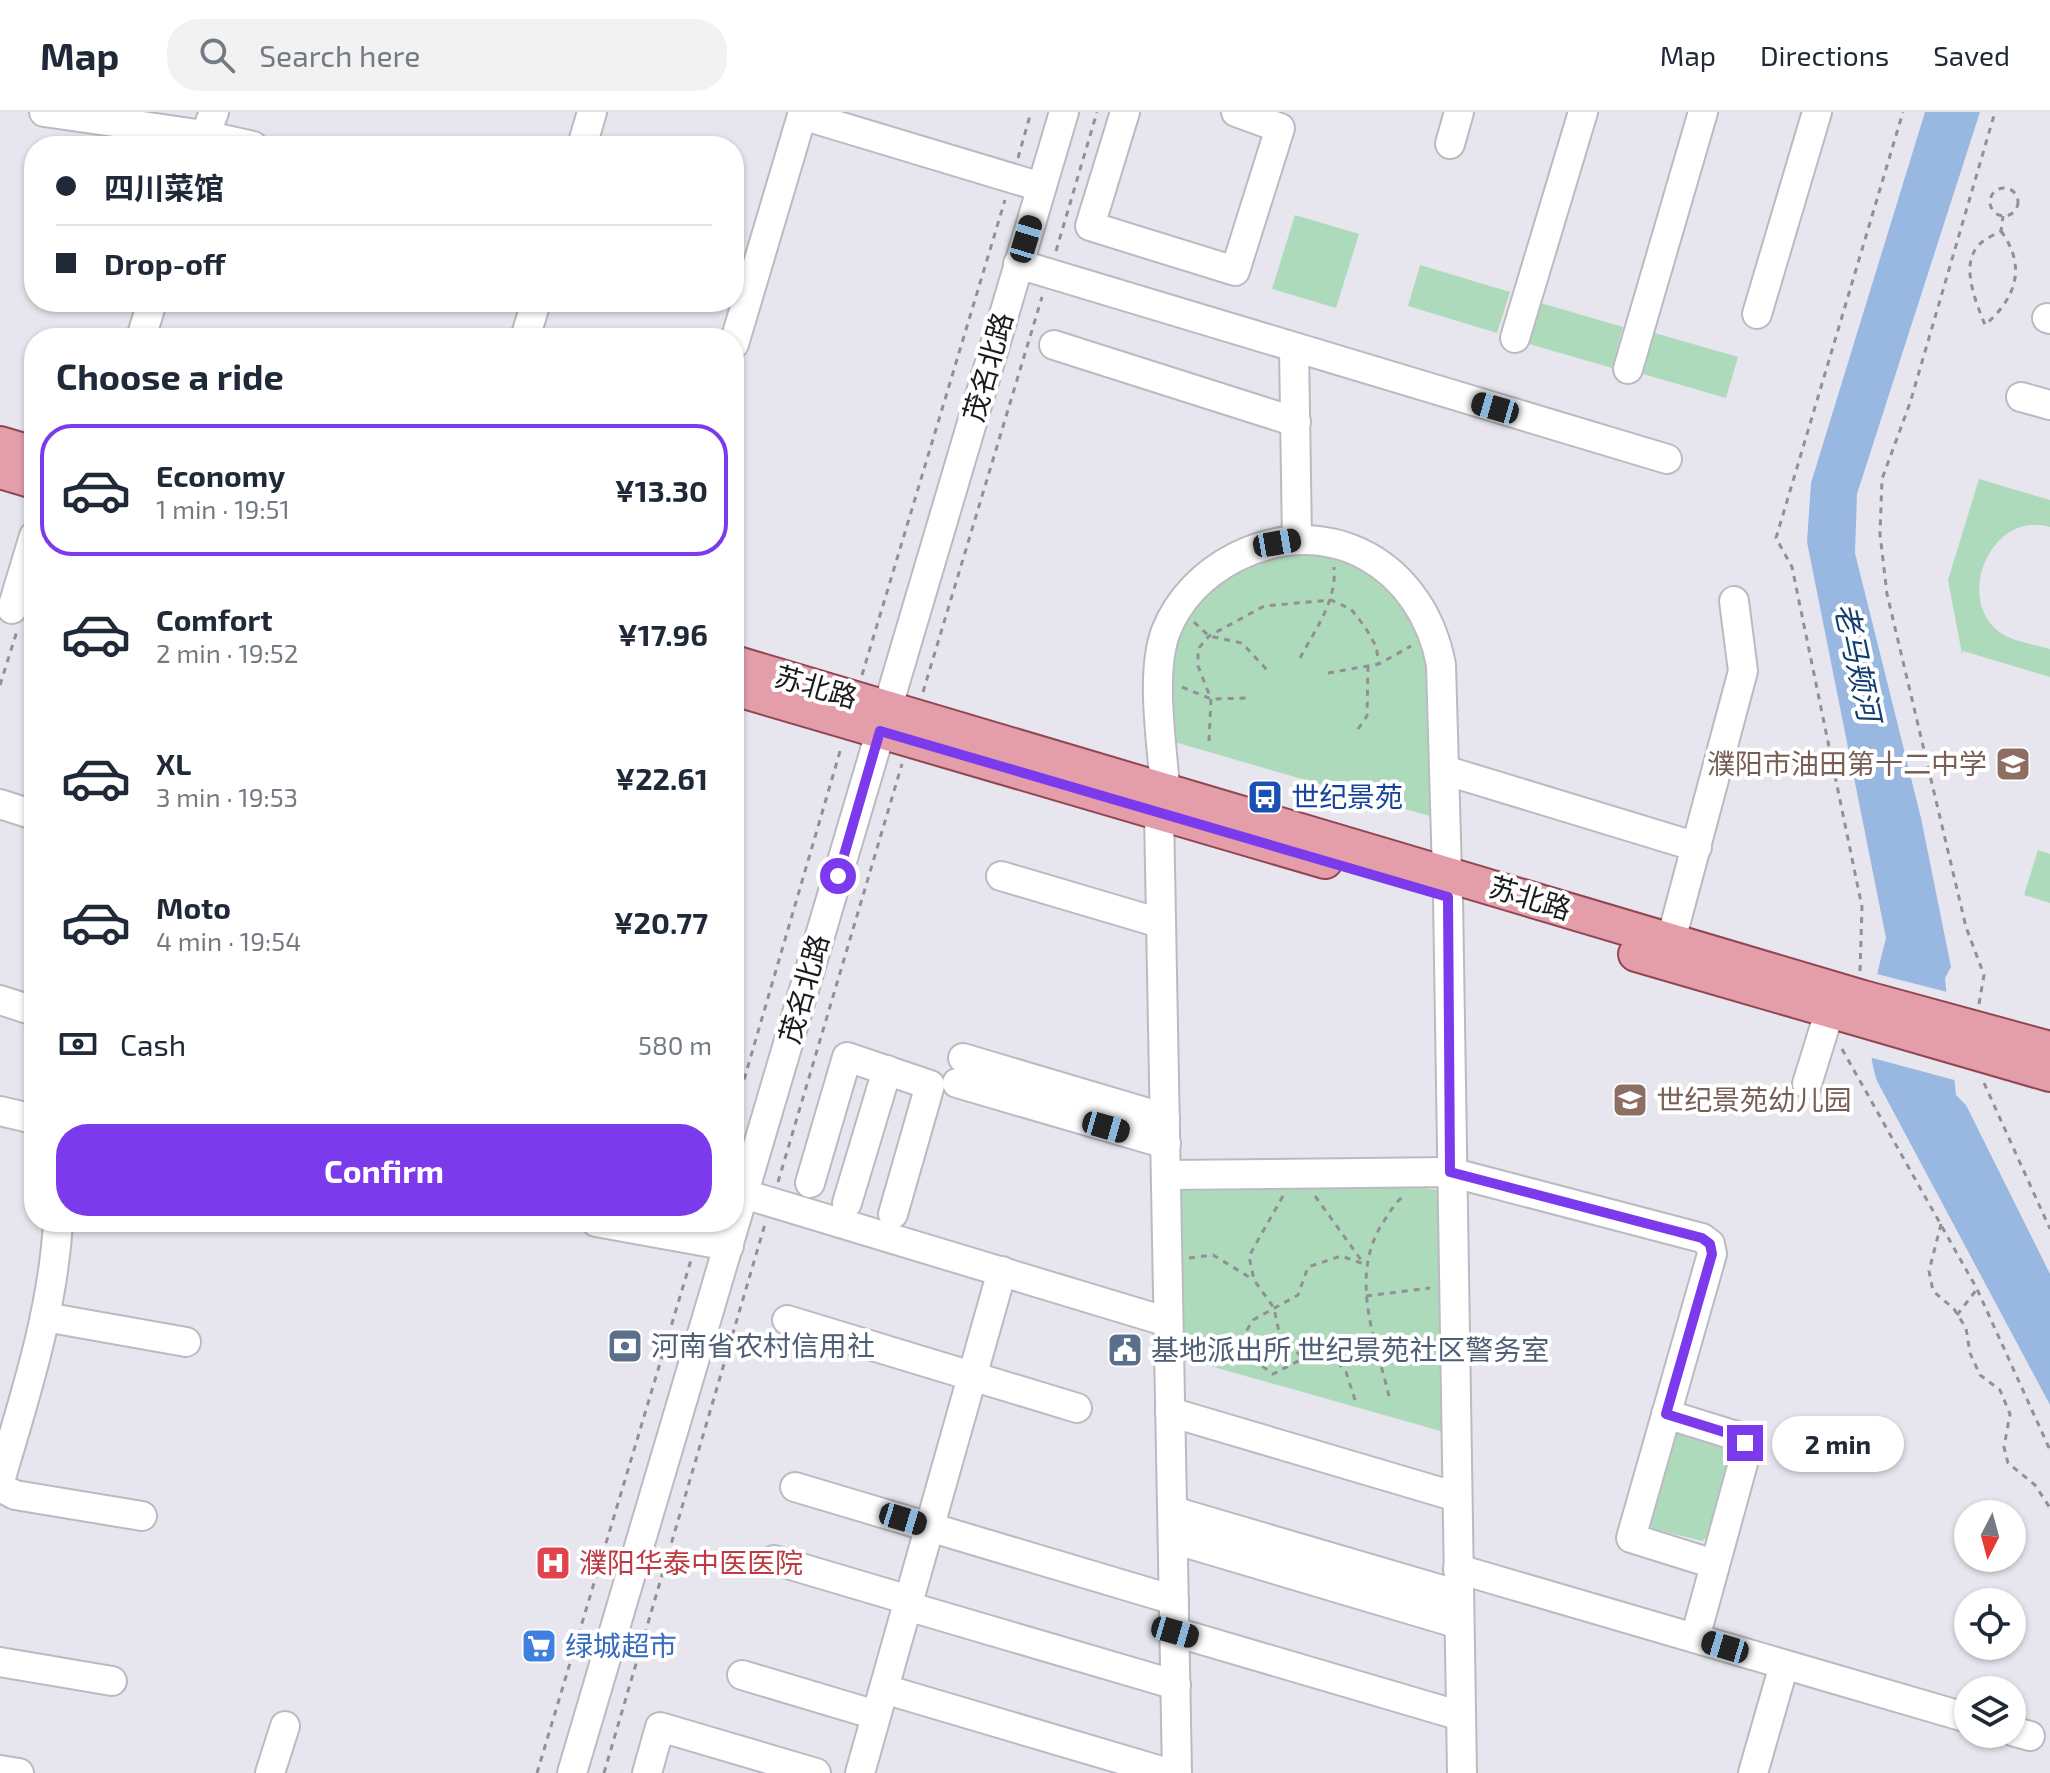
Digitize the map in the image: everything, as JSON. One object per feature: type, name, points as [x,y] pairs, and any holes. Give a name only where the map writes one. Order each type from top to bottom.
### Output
[{"type":"main road","name":"苏北路","points":[[744,667],[883,719],[1448,885],[1850,1010],[1982,1043],[2050,1049]]},
{"type":"main road","name":"苏北路","points":[[744,690],[883,719]]},
{"type":"main road","name":"苏北路","points":[[1448,885],[1671,940],[1850,1010]]},
{"type":"main road","name":"苏北路","points":[[1982,1043],[2050,1074]]},
{"type":"street","points":[[44,112],[206,131]]},
{"type":"street","points":[[585,136],[592,112]]},
{"type":"street","name":"茂名北路","points":[[744,1194],[1064,112]]},
{"type":"street","points":[[1125,112],[1090,226],[1235,271],[1280,128],[1236,112]]},
{"type":"street","points":[[1450,144],[1459,112]]},
{"type":"street","points":[[1515,338],[1583,112]]},
{"type":"street","points":[[1628,369],[1703,112]]},
{"type":"street","points":[[1757,314],[1817,112]]},
{"type":"street","points":[[744,310],[802,113],[1041,187]]},
{"type":"street","points":[[1018,264],[1667,459]]},
{"type":"street","points":[[1054,345],[1296,422]]},
{"type":"street","points":[[1294,348],[1297,540]]},
{"type":"street","points":[[2021,397],[2050,405]]},
{"type":"street","points":[[1177,1773],[1160,923],[1161,662],[1165,634],[1175,611],[1215,568],[1250,550],[1297,540],[1357,550],[1386,568],[1409,589],[1423,609],[1436,641],[1441,665],[1448,885],[1450,1172],[1458,1378],[1462,1773]]},
{"type":"street","points":[[17,610],[24,580]]},
{"type":"street","points":[[1671,940],[1743,671],[1734,601]]},
{"type":"street","points":[[1444,770],[1697,847]]},
{"type":"street","points":[[0,804],[24,812]]},
{"type":"street","points":[[1001,876],[1160,923]]},
{"type":"street","points":[[0,1000],[24,1008]]},
{"type":"street","points":[[1807,1084],[1850,1010]]},
{"type":"street","points":[[810,1183],[847,1057],[930,1085],[893,1214]]},
{"type":"street","points":[[847,1203],[887,1070]]},
{"type":"street","points":[[960,1070],[1165,1131]]},
{"type":"street","points":[[0,1111],[24,1117]]},
{"type":"street","points":[[1166,1175],[1450,1172],[1702,1238],[1710,1244],[1712,1254],[1631,1538],[1714,1564]]},
{"type":"street","points":[[744,1194],[1168,1322]]},
{"type":"street","points":[[0,1481],[45,1317],[57,1232]]},
{"type":"street","points":[[652,1232],[729,1246]]},
{"type":"street","name":"茂名北路","points":[[572,1773],[733,1232]]},
{"type":"street","points":[[860,1773],[1002,1271]]},
{"type":"street","points":[[45,1317],[186,1342]]},
{"type":"street","points":[[787,1320],[1077,1408]]},
{"type":"street","points":[[1170,1412],[1457,1497]]},
{"type":"street","points":[[1666,1414],[1740,1437],[1745,1443],[1745,1456],[1695,1638]]},
{"type":"street","points":[[0,1487],[15,1495],[142,1516]]},
{"type":"street","points":[[795,1487],[1174,1600]]},
{"type":"street","points":[[1173,1525],[1459,1582],[1695,1638],[1954,1714]]},
{"type":"street","points":[[1173,1525],[1459,1624]]},
{"type":"street","points":[[774,1560],[1176,1685]]},
{"type":"street","points":[[1175,1632],[1461,1716]]},
{"type":"street","points":[[0,1662],[112,1681]]},
{"type":"street","points":[[1754,1773],[1784,1665]]},
{"type":"street","points":[[742,1675],[880,1702],[1168,1773]]},
{"type":"street","points":[[272,1773],[285,1726]]},
{"type":"street","points":[[647,1773],[660,1727],[816,1773]]},
{"type":"street","points":[[0,1770],[19,1773]]},
{"type":"path","points":[[604,1773],[772,1203],[883,719],[1012,178],[1031,112]]},
{"type":"path","points":[[744,1087],[1049,273],[1097,112]]},
{"type":"path","points":[[1903,112],[1776,538],[1792,567],[1862,907],[1850,1010],[1941,1224],[1977,1289],[2050,1450]]},
{"type":"path","points":[[1995,112],[1910,403],[1882,479],[1880,534],[1887,594],[1966,927],[1984,975],[1982,1043],[2050,1229]]},
{"type":"path","points":[[2003,187],[2015,193],[2019,201],[2013,213],[2003,216],[1995,212],[1990,204],[1992,194],[2003,187]]},
{"type":"path","points":[[2001,231],[1978,245],[1971,261],[1972,282],[1985,325],[2005,308],[2014,285],[2015,259],[2001,231],[2003,216]]},
{"type":"path","points":[[1300,658],[1331,600],[1335,588],[1333,563]]},
{"type":"path","points":[[1209,741],[1211,699],[1198,666],[1198,649],[1209,636],[1264,606],[1331,600],[1351,609],[1376,646],[1379,664]]},
{"type":"path","points":[[0,685],[17,610]]},
{"type":"path","points":[[1187,616],[1209,636],[1242,643],[1268,671]]},
{"type":"path","points":[[1328,673],[1379,664],[1411,646]]},
{"type":"path","points":[[1358,729],[1367,716],[1368,666]]},
{"type":"path","points":[[1175,684],[1211,699],[1249,698]]},
{"type":"path","points":[[1307,1186],[1338,1223],[1364,1264]]},
{"type":"path","points":[[1254,1280],[1249,1256],[1290,1187]]},
{"type":"path","points":[[1389,1396],[1366,1296],[1364,1264],[1376,1234],[1398,1200],[1407,1193]]},
{"type":"path","points":[[1941,1224],[1929,1271],[1933,1291],[1966,1328],[1970,1353],[1980,1375],[2000,1390],[2010,1414],[2004,1447],[2008,1463],[2035,1485],[2050,1508]]},
{"type":"path","points":[[537,1773],[697,1240]]},
{"type":"path","points":[[1182,1260],[1195,1255],[1213,1255],[1254,1280],[1274,1308],[1280,1337],[1304,1358]]},
{"type":"path","points":[[1355,1400],[1346,1372],[1334,1358],[1304,1358],[1273,1374],[1265,1371],[1248,1349],[1244,1335],[1253,1320],[1298,1295],[1308,1267],[1341,1256],[1364,1264]]},
{"type":"path","points":[[1366,1296],[1441,1287]]},
{"type":"path","points":[[1957,1315],[1977,1289]]},
{"type":"green space","points":[[1295,215],[1359,234],[1336,308],[1272,289]]},
{"type":"green space","points":[[1420,265],[1510,292],[1497,333],[1408,306]]},
{"type":"green space","points":[[1534,301],[1623,327],[1612,368],[1522,342]]},
{"type":"green space","points":[[1648,331],[1738,357],[1726,398],[1636,372]]},
{"type":"green space","points":[[1979,479],[2050,500],[2050,527],[2028,525],[2009,532],[1994,546],[1984,564],[1979,585],[1981,605],[1991,623],[2008,637],[2050,649],[2050,677],[1963,651],[1962,654],[1948,580]]},
{"type":"green space","points":[[1324,549],[1389,579],[1426,641],[1433,817],[1171,741],[1172,661],[1182,626],[1192,609],[1223,575],[1250,559],[1273,552]]},
{"type":"green space","points":[[2038,850],[2050,854],[2050,903],[2024,895]]},
{"type":"green space","points":[[1181,1187],[1416,1187],[1439,1190],[1444,1432],[1182,1358]]},
{"type":"green space","points":[[1677,1431],[1727,1442],[1734,1450],[1714,1533],[1702,1541],[1653,1529],[1649,1524],[1673,1434]]},
{"type":"water","name":"老马颊河","points":[[1925,112],[1980,112],[1857,494],[1855,553],[1921,818],[1951,967],[1945,978],[1956,1095],[1966,1105],[2050,1274],[2050,1405],[1877,1081],[1870,1046],[1871,1010],[1886,938],[1807,542],[1811,483]]},
{"type":"pier","points":[[1873,973],[1951,993],[1958,1081],[1865,1056]]},
{"type":"place","name":"濮阳市油田第十二中学","points":[[2013,764]]},
{"type":"place","name":"世纪景苑","points":[[1265,797]]},
{"type":"place","name":"世纪景苑幼儿园","points":[[1630,1100]]},
{"type":"place","name":"河南省农村信用社","points":[[625,1346]]},
{"type":"place","name":"基地派出所 世纪景苑社区警务室","points":[[1125,1350]]},
{"type":"place","name":"濮阳华泰中医医院","points":[[553,1563]]},
{"type":"place","name":"绿城超市","points":[[539,1646]]},
{"type":"route","points":[[838,876],[880,731],[1448,897],[1450,1172],[1702,1238],[1710,1244],[1712,1254],[1666,1414],[1740,1437],[1745,1443]]}]
